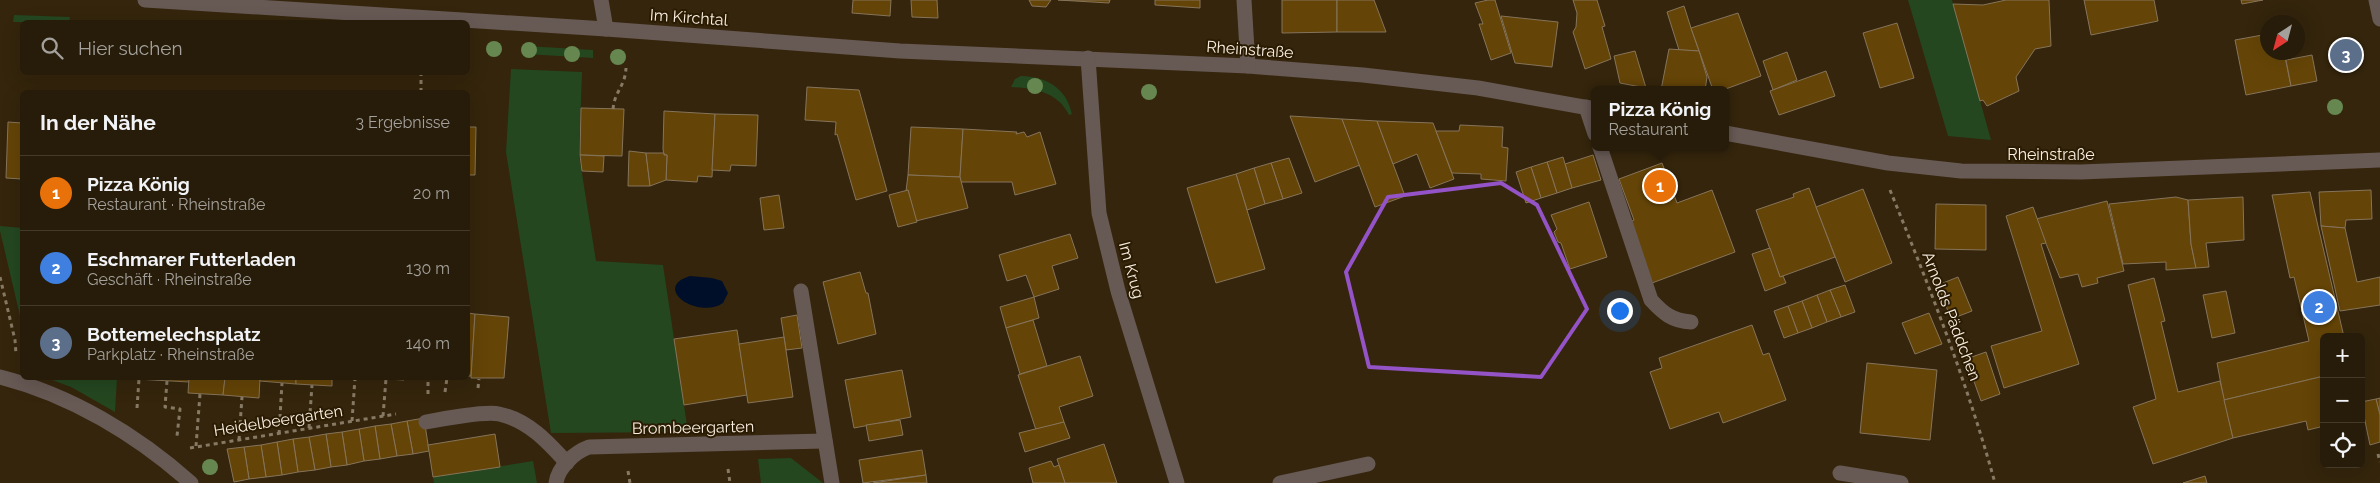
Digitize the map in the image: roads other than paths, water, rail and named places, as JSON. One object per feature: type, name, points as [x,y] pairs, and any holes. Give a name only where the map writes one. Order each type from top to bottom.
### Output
[{"type":"street","name":"Im Kirchtal","points":[[145,0],[463,20]]},
{"type":"street","points":[[601,0],[606,29]]},
{"type":"street","points":[[1244,0],[1248,66]]},
{"type":"street","points":[[2376,0],[2380,19]]},
{"type":"street","name":"Im Kirchtal","points":[[470,20],[900,51]]},
{"type":"street","name":"Rheinstraße","points":[[900,51],[1248,66],[1363,75],[1468,87],[1591,108]]},
{"type":"street","name":"Im Krug","points":[[1088,58],[1099,213],[1118,291],[1177,483]]},
{"type":"street","name":"Rheinstraße","points":[[1729,134],[1878,161],[1961,171],[2081,172],[2380,160]]},
{"type":"street","points":[[1601,151],[1651,300],[1663,313],[1677,321],[1691,322]]},
{"type":"street","points":[[801,291],[832,483]]},
{"type":"street","points":[[0,377],[55,394],[100,418],[172,458],[191,483]]},
{"type":"street","points":[[426,422],[498,413],[526,425],[548,442],[567,463]]},
{"type":"street","name":"Brombeergarten","points":[[556,483],[567,463],[580,450],[589,447],[825,441]]},
{"type":"street","points":[[1280,483],[1368,464]]},
{"type":"street","points":[[1840,473],[1901,483]]},
{"type":"water","points":[[690,276],[722,281],[728,293],[723,303],[713,307],[702,308],[682,300],[675,288],[679,281]]},
{"type":"place","name":"Bottemelechsplatz","points":[[2346,55]]},
{"type":"place","name":"Pizza König","points":[[1660,186]]},
{"type":"place","name":"Eschmarer Futterladen","points":[[2319,307]]}]
